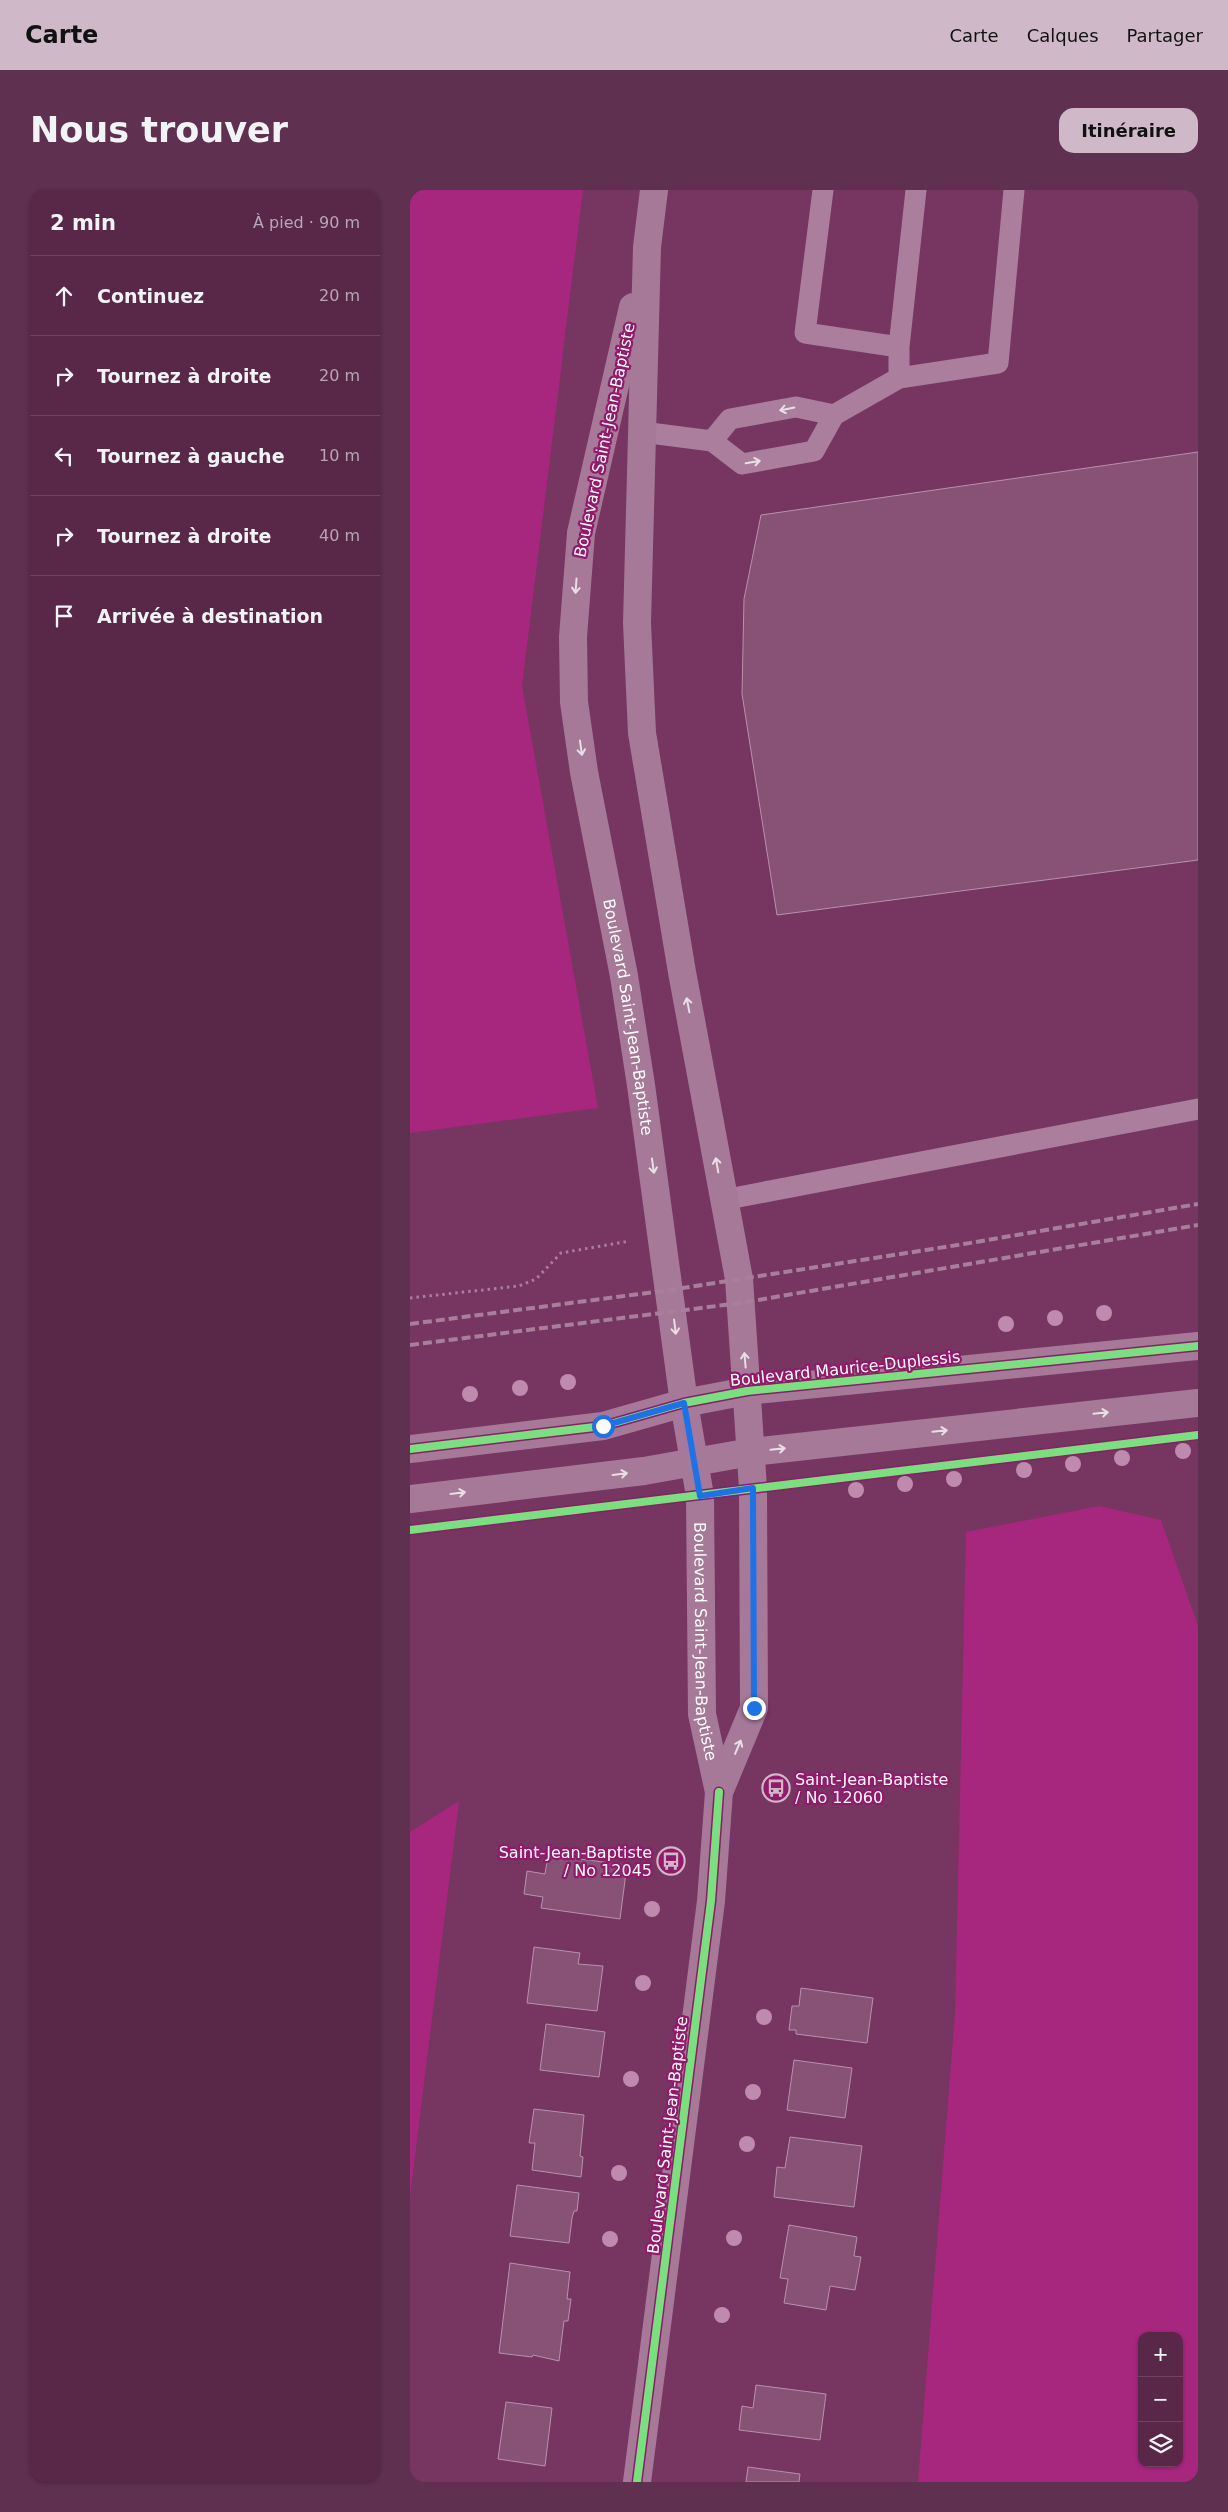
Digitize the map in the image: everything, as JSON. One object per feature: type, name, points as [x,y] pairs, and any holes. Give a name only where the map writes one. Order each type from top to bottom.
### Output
[{"type":"main road","name":"Boulevard Saint-Jean-Baptiste","points":[[654,190],[647,247],[637,623],[642,733],[682,972],[738,1278],[751,1452],[754,1708],[719,1792]]},
{"type":"main road","name":"Boulevard Saint-Jean-Baptiste","points":[[636,2482],[711,1901],[719,1792],[702,1714],[700,1496],[684,1403],[642,1086],[624,976],[584,772],[574,702],[574,620],[581,533],[647,247]]},
{"type":"main road","name":"Boulevard Maurice-Duplessis","points":[[410,1449],[603,1426],[684,1403],[747,1392],[1198,1346]]},
{"type":"main road","points":[[410,1499],[644,1471],[695,1460],[751,1452],[1198,1403]]},
{"type":"lane","points":[[823,190],[805,334],[899,347]]},
{"type":"lane","points":[[899,378],[899,347],[916,190]]},
{"type":"lane","points":[[642,432],[712,441],[742,464],[814,451],[834,415],[899,378],[998,363],[1014,190]]},
{"type":"lane","points":[[712,441],[730,419],[796,407],[834,415]]},
{"type":"lane","points":[[723,1200],[1198,1109]]},
{"type":"path","points":[[410,1298],[519,1286],[536,1279],[561,1253],[632,1241]]},
{"type":"shaded area","points":[[410,190],[583,190],[522,686],[598,1108],[410,1133]]},
{"type":"shaded area","points":[[1099,1506],[1161,1520],[1198,1626],[1198,2482],[918,2482],[955,2013],[966,1532]]},
{"type":"shaded area","points":[[459,1801],[410,2196],[410,1832]]},
{"type":"building","points":[[1198,452],[1198,860],[777,915],[742,694],[744,599],[761,515]]},
{"type":"building","points":[[548,1855],[627,1865],[620,1919],[541,1908],[543,1897],[524,1894],[527,1871],[545,1874]]},
{"type":"building","points":[[534,1947],[580,1953],[578,1964],[603,1966],[597,2011],[527,2003]]},
{"type":"building","points":[[801,1988],[873,1998],[867,2043],[796,2034],[796,2030],[789,2030],[792,2006],[799,2006]]},
{"type":"building","points":[[546,2024],[605,2032],[599,2077],[540,2070]]},
{"type":"building","points":[[794,2060],[852,2068],[845,2118],[787,2110]]},
{"type":"building","points":[[534,2109],[584,2115],[580,2156],[583,2157],[581,2177],[532,2170],[535,2143],[529,2143]]},
{"type":"building","points":[[790,2137],[862,2146],[854,2207],[774,2197],[777,2167],[785,2168]]},
{"type":"building","points":[[517,2185],[579,2193],[577,2211],[574,2211],[572,2218],[569,2243],[510,2236]]},
{"type":"building","points":[[789,2225],[857,2237],[854,2256],[861,2257],[855,2290],[830,2286],[826,2310],[784,2303],[788,2279],[780,2278]]},
{"type":"building","points":[[510,2263],[570,2272],[567,2299],[571,2299],[568,2321],[564,2321],[559,2361],[533,2355],[532,2357],[499,2353]]},
{"type":"building","points":[[756,2385],[826,2394],[820,2440],[739,2430],[742,2406],[753,2408]]},
{"type":"building","points":[[506,2402],[552,2408],[545,2466],[498,2459]]},
{"type":"building","points":[[748,2467],[800,2474],[799,2482],[746,2482]]},
{"type":"railway","points":[[410,1324],[670,1290],[964,1244],[1198,1204]]},
{"type":"railway","points":[[410,1345],[740,1303],[1198,1225]]},
{"type":"cycle path","points":[[410,1449],[603,1426],[684,1403],[747,1391],[1198,1346]]},
{"type":"cycle path","points":[[410,1530],[1198,1435]]},
{"type":"cycle path","points":[[637,2482],[711,1901],[719,1792]]},
{"type":"place","name":"Saint-Jean-Baptiste / No 12060","points":[[776,1788]]},
{"type":"place","name":"Saint-Jean-Baptiste / No 12045","points":[[671,1861]]},
{"type":"route","points":[[603,1426],[684,1403],[700,1496],[753,1488],[754,1708]]}]
